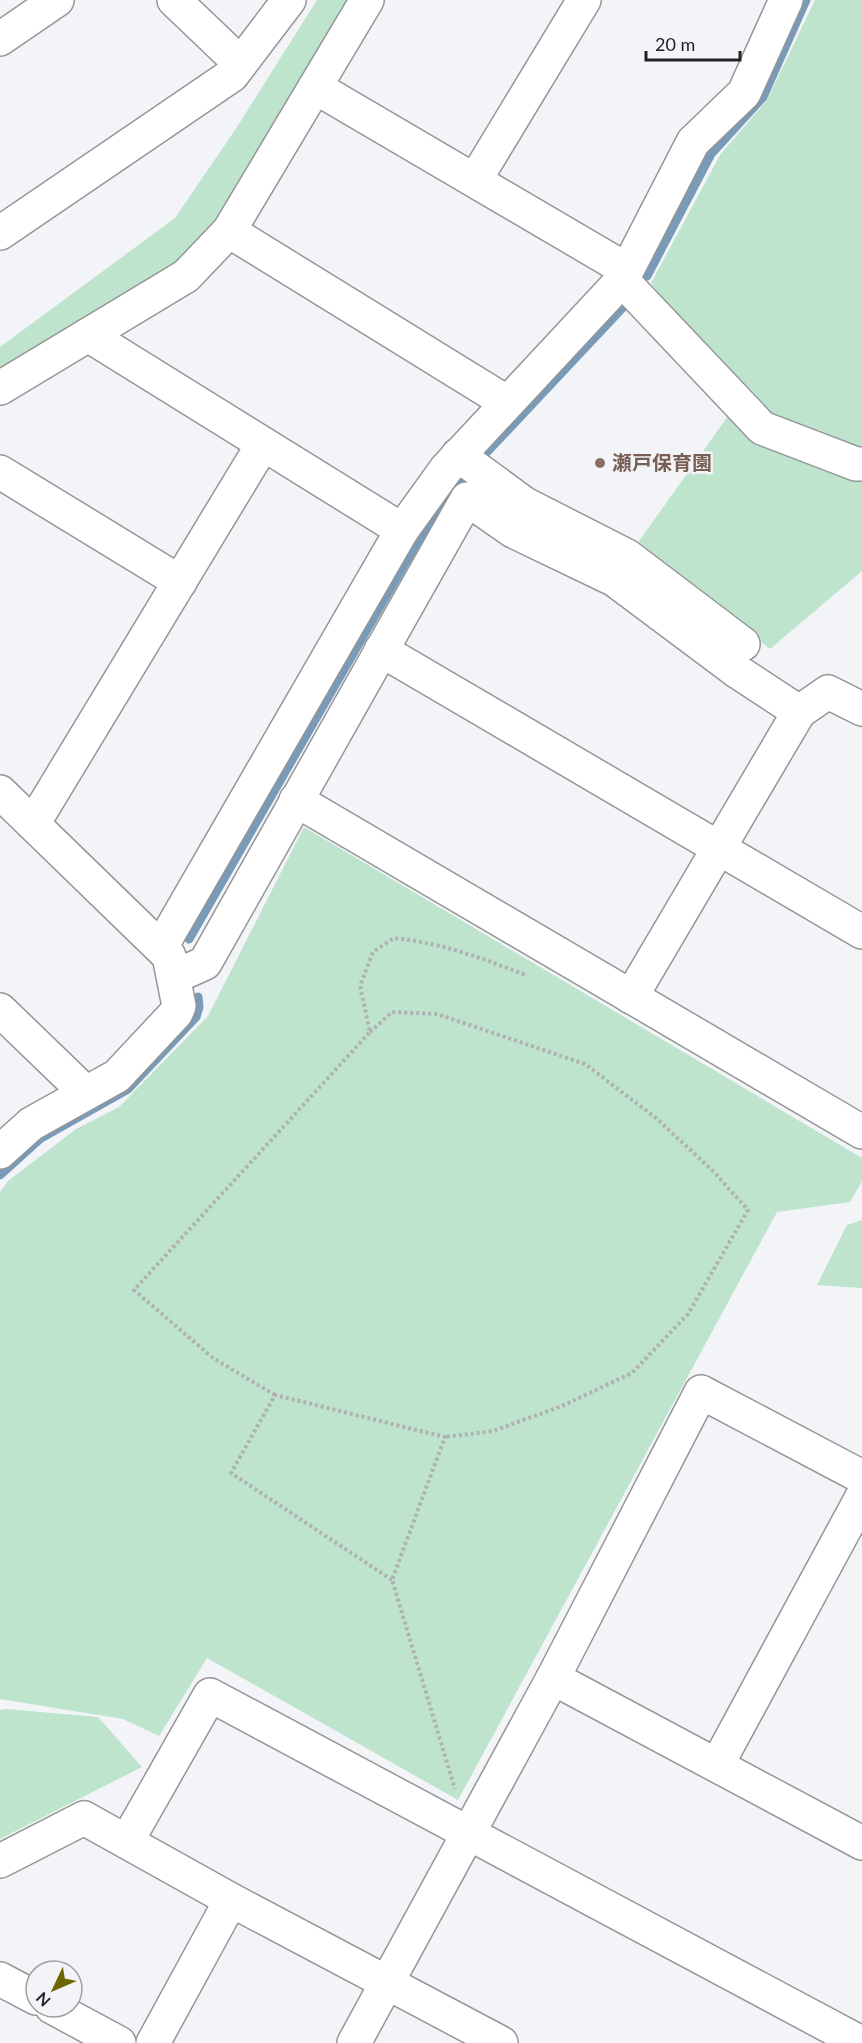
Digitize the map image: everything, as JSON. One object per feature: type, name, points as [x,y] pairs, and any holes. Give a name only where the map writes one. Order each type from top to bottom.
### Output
[{"type":"street","points":[[0,39],[57,0]]},
{"type":"street","points":[[174,0],[240,63]]},
{"type":"street","points":[[0,233],[232,75],[289,0]]},
{"type":"street","points":[[0,388],[186,276],[229,231],[367,0]]},
{"type":"street","points":[[475,180],[584,0]]},
{"type":"street","points":[[161,947],[402,530],[458,455],[624,275],[693,142],[744,93],[786,0]]},
{"type":"street","points":[[315,87],[475,180],[624,275],[762,428],[855,464],[862,464]]},
{"type":"street","points":[[229,231],[507,402]]},
{"type":"street","points":[[88,334],[402,530]]},
{"type":"street","points":[[33,824],[263,444]]},
{"type":"street","points":[[458,455],[525,504],[627,556],[743,644]]},
{"type":"street","points":[[0,472],[180,582]]},
{"type":"street","points":[[174,977],[205,963],[467,499],[513,531],[615,580],[738,672],[799,712]]},
{"type":"street","points":[[381,650],[862,932]]},
{"type":"street","points":[[631,997],[799,712],[828,692],[862,709]]},
{"type":"street","points":[[0,792],[169,956],[179,1006],[176,1013],[117,1076],[31,1124],[0,1152]]},
{"type":"street","points":[[296,800],[862,1132]]},
{"type":"street","points":[[0,1010],[86,1094]]},
{"type":"street","points":[[354,2043],[553,1678],[701,1392],[862,1477]]},
{"type":"street","points":[[717,1765],[862,1497]]},
{"type":"street","points":[[553,1678],[862,1843]]},
{"type":"street","points":[[127,1841],[210,1695],[861,2043]]},
{"type":"street","points":[[0,1861],[84,1818],[231,1900],[501,2043]]},
{"type":"street","points":[[153,2043],[231,1900]]},
{"type":"street","points":[[0,1979],[24,1992]]},
{"type":"street","points":[[74,2019],[118,2043]]},
{"type":"path","points":[[370,1032],[360,986],[373,952],[394,938],[426,941],[471,954],[534,978]]},
{"type":"path","points":[[392,1012],[437,1014],[585,1064],[656,1118],[714,1172],[748,1210],[688,1314],[632,1373],[562,1406],[493,1431],[445,1437],[275,1395],[213,1358],[134,1290],[370,1032],[392,1012]]},
{"type":"path","points":[[275,1395],[231,1473],[392,1580]]},
{"type":"path","points":[[445,1437],[392,1580],[468,1833]]},
{"type":"green space","points":[[317,0],[364,0],[286,161],[178,265],[0,400],[0,347],[175,218],[237,127]]},
{"type":"green space","points":[[815,0],[862,0],[862,460],[765,424],[651,283],[720,155],[767,100]]},
{"type":"green space","points":[[733,409],[862,470],[862,571],[770,649],[637,544]]},
{"type":"green space","points":[[304,827],[862,1158],[862,1181],[850,1202],[777,1212],[458,1800],[207,1658],[159,1736],[123,1719],[0,1699],[0,1192],[8,1181],[76,1129],[119,1107],[208,1016]]},
{"type":"green space","points":[[862,1220],[862,1288],[817,1285],[847,1225]]},
{"type":"green space","points":[[0,1710],[98,1717],[142,1767],[0,1839]]},
{"type":"waterway","points":[[647,276],[711,154],[763,97],[806,0]]},
{"type":"waterway","points":[[487,452],[626,304]]},
{"type":"waterway","points":[[189,939],[416,544],[466,477]]},
{"type":"waterway","points":[[0,1175],[41,1138],[128,1089],[196,1017],[199,1007],[198,997]]},
{"type":"place","name":"瀬戸保育園","points":[[600,463]]}]
